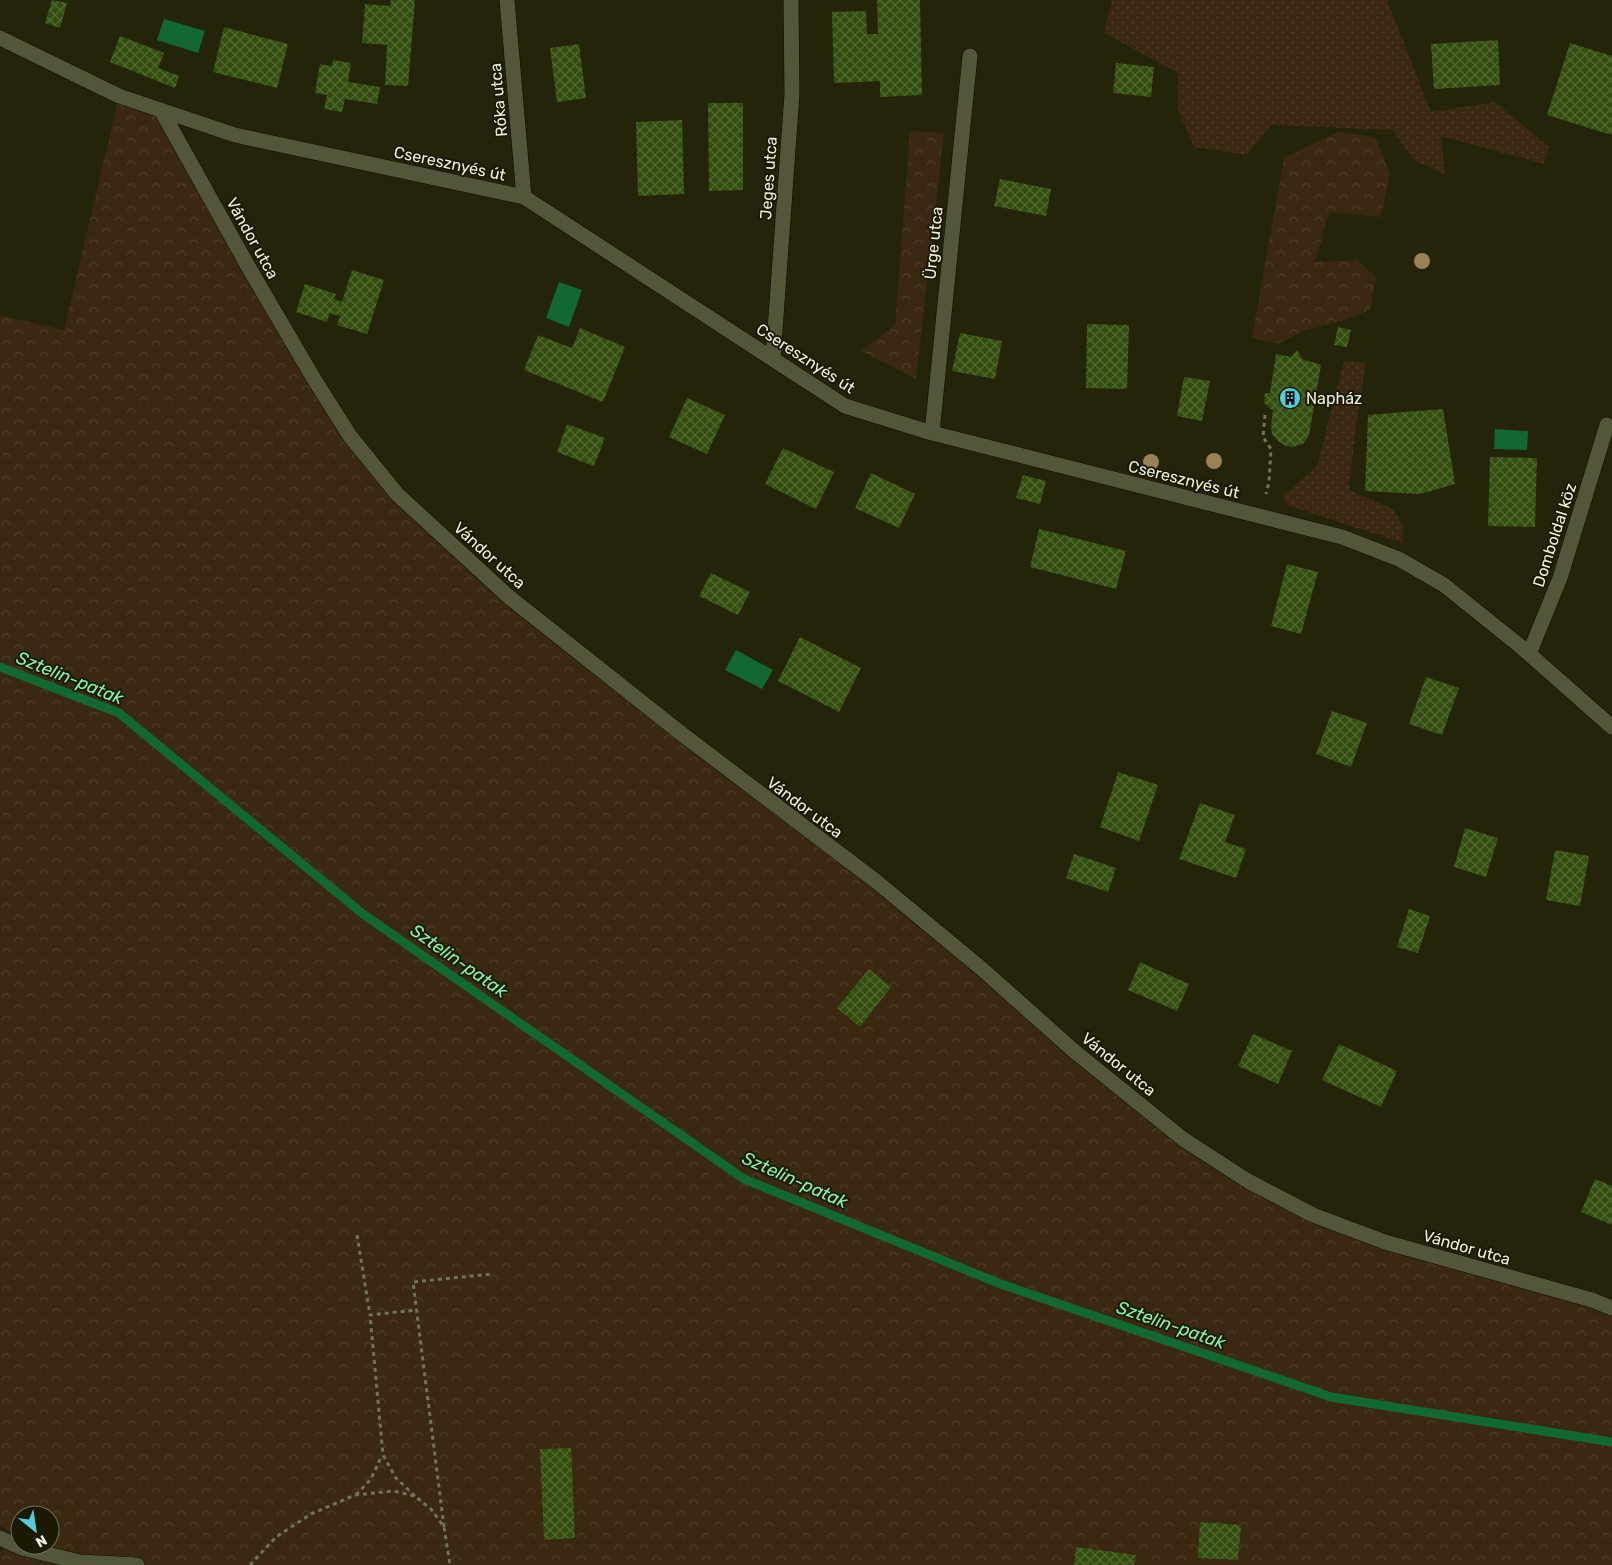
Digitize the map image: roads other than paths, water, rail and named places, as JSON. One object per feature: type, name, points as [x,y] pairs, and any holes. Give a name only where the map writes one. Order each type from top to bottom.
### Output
[{"type":"street","name":"Róka utca","points":[[507,0],[524,197]]},
{"type":"street","name":"Jeges utca","points":[[772,358],[792,94],[792,0]]},
{"type":"street","name":"Cseresznyés út","points":[[0,38],[119,96],[235,134],[524,197],[846,406],[932,433],[1342,537],[1400,559],[1444,585],[1529,654],[1612,727]]},
{"type":"street","name":"Ürge utca","points":[[932,433],[970,56]]},
{"type":"street","name":"Vándor utca","points":[[162,110],[249,268],[350,436],[397,494],[509,597],[678,732],[877,882],[982,969],[1082,1057],[1183,1139],[1224,1166],[1248,1181],[1313,1215],[1376,1239],[1592,1300],[1612,1308]]},
{"type":"street","name":"Domboldal köz","points":[[1529,654],[1560,578],[1607,425]]},
{"type":"street","points":[[0,1538],[22,1548],[80,1562],[137,1565]]},
{"type":"waterway","name":"Sztelin-patak","points":[[0,667],[119,713],[363,914],[744,1179],[998,1283],[1331,1397],[1612,1442]]},
{"type":"place","name":"Napház","points":[[1290,398]]}]
